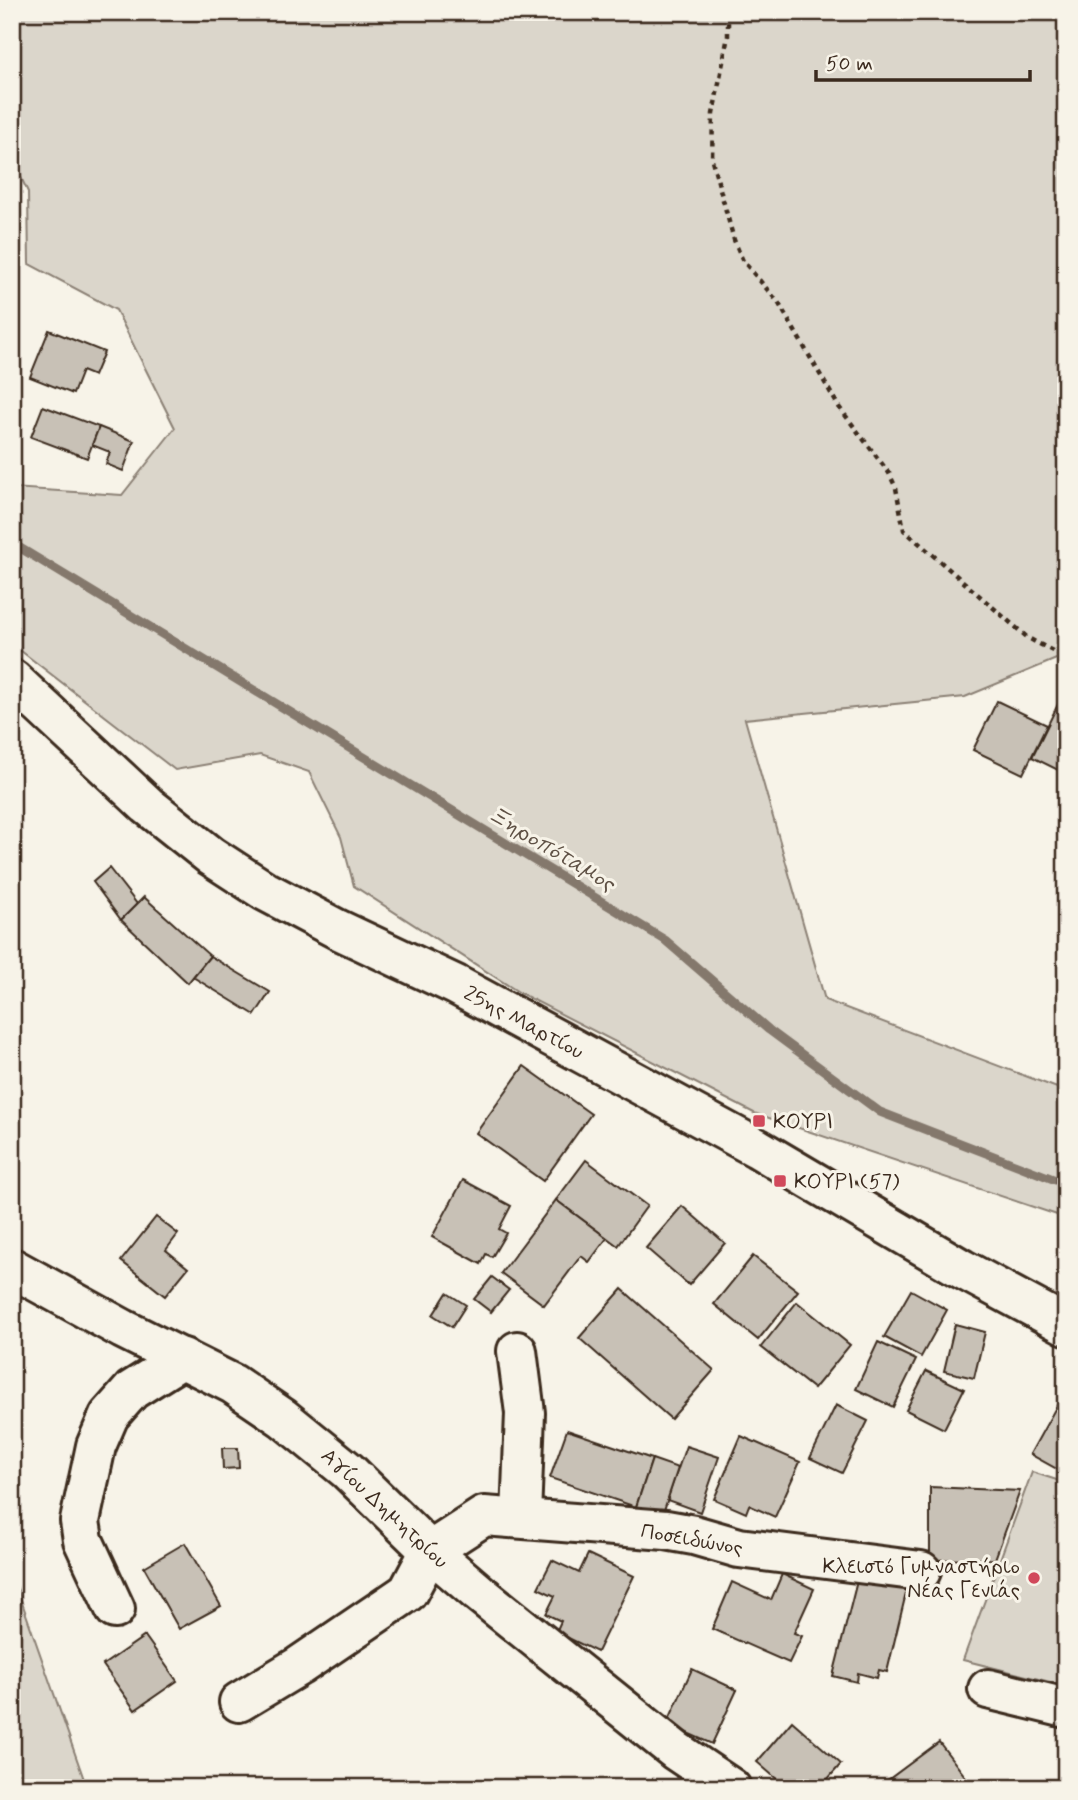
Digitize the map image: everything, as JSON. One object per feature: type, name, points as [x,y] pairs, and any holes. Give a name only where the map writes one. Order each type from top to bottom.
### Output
[{"type":"street","name":"25ης Μαρτίου","points":[[12,679],[147,806],[211,856],[265,891],[337,929],[456,985],[745,1141],[962,1269],[1066,1325]]},
{"type":"street","name":"Αγίου Δημητρίου","points":[[12,1268],[233,1384],[283,1418],[347,1470],[430,1551],[502,1612],[676,1751],[731,1788]]},
{"type":"street","points":[[517,1351],[525,1413],[521,1517]]},
{"type":"street","points":[[115,1609],[83,1541],[80,1521],[96,1446],[109,1416],[132,1390],[183,1358]]},
{"type":"street","name":"Ποσειδώνος","points":[[430,1551],[484,1516],[521,1517],[680,1532],[739,1548],[921,1571]]},
{"type":"street","points":[[239,1702],[299,1666],[408,1592],[430,1551]]},
{"type":"street","points":[[989,1689],[1066,1709]]},
{"type":"path","points":[[728,12],[728,36],[713,114],[712,160],[734,240],[743,261],[778,302],[839,407],[897,488],[904,530],[1028,638],[1066,657]]},
{"type":"shaded area","points":[[12,12],[1066,12],[1066,655],[965,697],[745,719],[825,1000],[1057,1088],[1066,1065],[1066,1218],[754,1113],[520,993],[354,886],[341,837],[309,772],[260,755],[175,770],[12,644],[12,488],[122,495],[175,428],[116,310],[29,264],[28,192],[12,159]]},
{"type":"shaded area","name":"Κλειστό Γυμναστήριο Νέας Γενιάς","points":[[1032,1472],[1066,1483],[1066,1686],[963,1660]]},
{"type":"shaded area","points":[[12,1574],[87,1788],[12,1788]]},
{"type":"building","points":[[49,330],[104,352],[94,376],[82,371],[73,394],[30,377]]},
{"type":"building","points":[[43,406],[99,427],[87,458],[31,437]]},
{"type":"building","points":[[99,427],[134,441],[123,471],[106,464],[110,452],[92,445]]},
{"type":"building","points":[[1062,696],[1066,698],[1066,774],[1032,757]]},
{"type":"building","points":[[997,701],[1047,725],[1023,774],[973,750]]},
{"type":"building","points":[[109,868],[137,904],[121,920],[93,882]]},
{"type":"building","points":[[144,897],[210,956],[188,983],[121,920]]},
{"type":"building","points":[[210,956],[270,992],[255,1015],[193,977]]},
{"type":"building","points":[[524,1066],[591,1114],[543,1181],[476,1133]]},
{"type":"building","points":[[586,1160],[647,1206],[618,1246],[556,1200]]},
{"type":"building","points":[[463,1180],[511,1206],[499,1229],[506,1233],[492,1257],[486,1254],[481,1264],[432,1237]]},
{"type":"building","points":[[556,1200],[607,1238],[589,1262],[581,1256],[544,1305],[501,1273]]},
{"type":"building","points":[[682,1206],[725,1243],[689,1285],[646,1248]]},
{"type":"building","points":[[156,1217],[178,1234],[166,1250],[188,1268],[165,1296],[121,1261]]},
{"type":"building","points":[[753,1256],[798,1291],[758,1340],[714,1304]]},
{"type":"building","points":[[492,1277],[509,1290],[491,1312],[474,1299]]},
{"type":"building","points":[[622,1289],[714,1370],[671,1419],[579,1338]]},
{"type":"building","points":[[911,1290],[947,1310],[921,1357],[884,1337]]},
{"type":"building","points":[[447,1293],[466,1305],[452,1327],[433,1315]]},
{"type":"building","points":[[797,1302],[850,1345],[814,1389],[761,1347]]},
{"type":"building","points":[[955,1324],[985,1332],[974,1378],[944,1371]]},
{"type":"building","points":[[878,1342],[916,1360],[893,1407],[856,1389]]},
{"type":"building","points":[[926,1371],[964,1389],[944,1429],[906,1410]]},
{"type":"building","points":[[1066,1389],[1066,1474],[1030,1454]]},
{"type":"building","points":[[836,1405],[868,1421],[842,1473],[810,1458]]},
{"type":"building","points":[[567,1430],[652,1459],[636,1507],[550,1478]]},
{"type":"building","points":[[741,1436],[800,1462],[775,1517],[749,1505],[746,1513],[714,1499]]},
{"type":"building","points":[[686,1446],[719,1457],[700,1512],[667,1500]]},
{"type":"building","points":[[222,1448],[238,1448],[239,1468],[223,1469]]},
{"type":"building","points":[[652,1459],[678,1468],[662,1516],[636,1507]]},
{"type":"building","points":[[930,1487],[1020,1491],[995,1559],[930,1560]]},
{"type":"building","points":[[185,1543],[221,1606],[179,1629],[144,1567]]},
{"type":"building","points":[[588,1554],[634,1576],[597,1652],[556,1632],[561,1621],[546,1614],[555,1596],[538,1588],[552,1560],[579,1573]]},
{"type":"building","points":[[859,1573],[908,1585],[887,1672],[879,1670],[877,1678],[858,1673],[857,1682],[833,1676]]},
{"type":"building","points":[[782,1574],[814,1589],[794,1633],[802,1636],[789,1663],[712,1629],[732,1582],[771,1600]]},
{"type":"building","points":[[145,1636],[177,1681],[135,1710],[103,1665]]},
{"type":"building","points":[[692,1669],[737,1690],[712,1744],[667,1724]]},
{"type":"building","points":[[792,1721],[841,1764],[820,1788],[787,1788],[757,1762]]},
{"type":"building","points":[[939,1742],[974,1788],[877,1788]]},
{"type":"waterway","name":"Ξηροπόταμος","points":[[12,543],[665,940],[769,1030],[880,1112],[1066,1184]]},
{"type":"place","name":"ΚΟΥΡΙ","points":[[759,1121]]},
{"type":"place","name":"ΚΟΥΡΙ (57)","points":[[780,1181]]},
{"type":"place","name":"Κλειστό Γυμναστήριο Νέας Γενιάς","points":[[1034,1578]]}]
